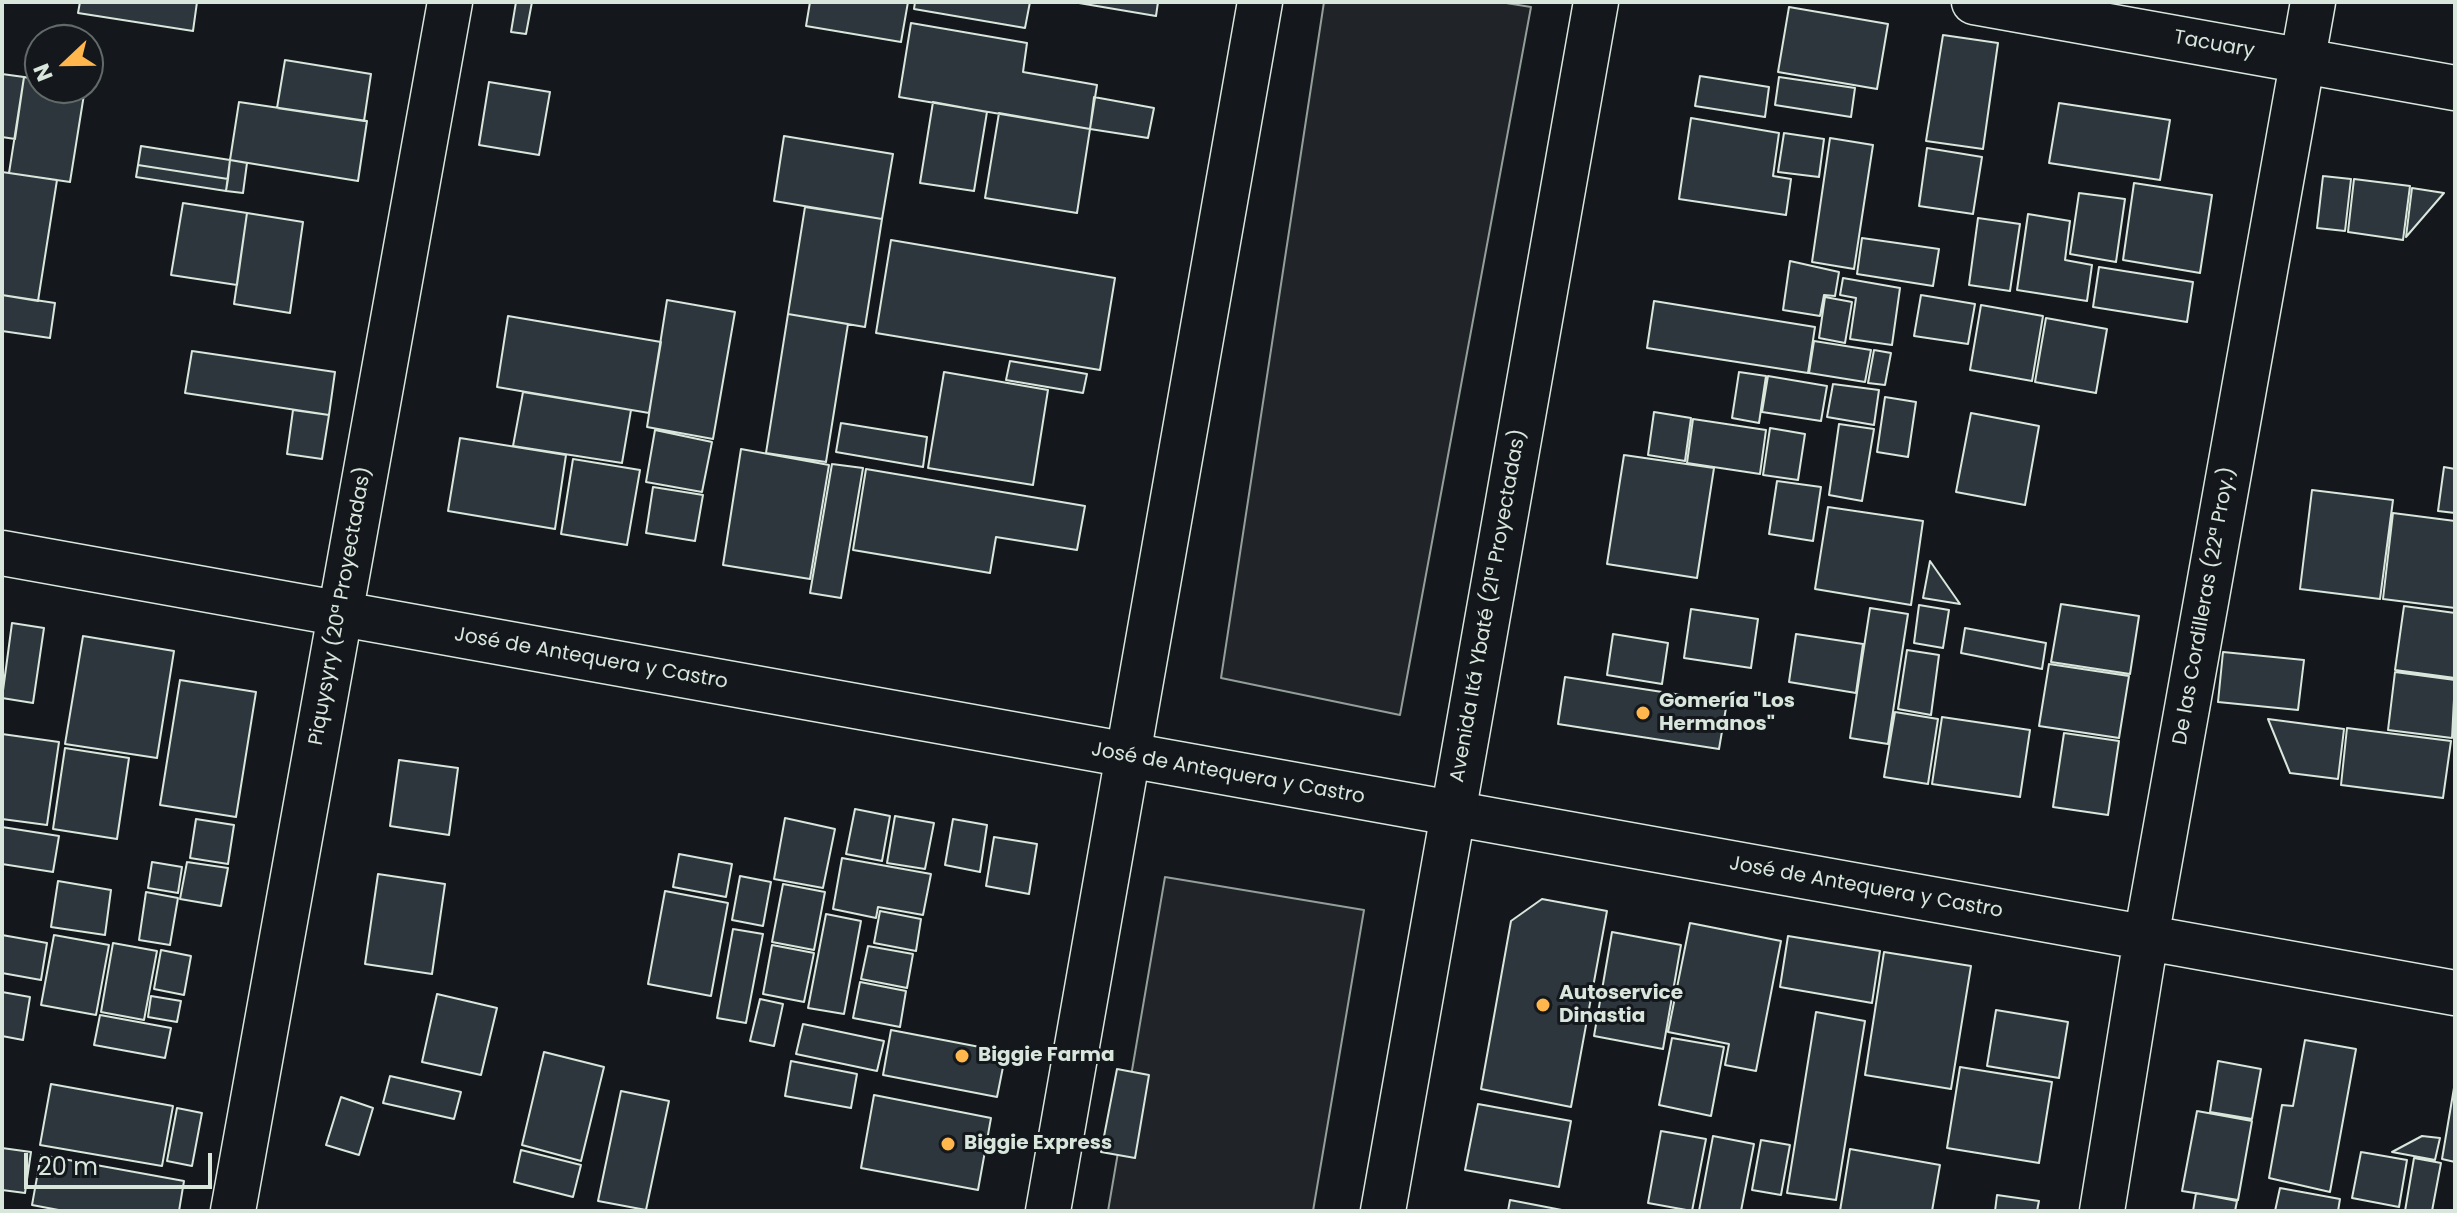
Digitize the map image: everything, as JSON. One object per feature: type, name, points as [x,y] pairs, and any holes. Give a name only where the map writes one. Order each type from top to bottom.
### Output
[{"type":"street","name":"Piquysyry (20ª Proyectadas)","points":[[233,1211],[450,2]]},
{"type":"street","points":[[1048,1211],[1260,2]]},
{"type":"street","name":"Avenida Itá Ybaté (21ª Proyectadas)","points":[[1383,1211],[1596,2]]},
{"type":"street","name":"Tacuary","points":[[1974,2],[2455,88]]},
{"type":"street","name":"De las Cordilleras (22ª Proy.)","points":[[2102,1211],[2146,938],[2313,2]]},
{"type":"street","name":"José de Antequera y Castro","points":[[2,553],[2455,993]]},
{"type":"shaded area","points":[[1324,2],[1500,2],[1531,7],[1400,715],[1221,678]]},
{"type":"shaded area","points":[[1165,877],[1364,910],[1313,1211],[1108,1211]]},
{"type":"building","points":[[80,2],[197,2],[193,31],[78,13]]},
{"type":"building","points":[[516,2],[532,2],[526,34],[511,32]]},
{"type":"building","points":[[810,2],[908,2],[901,42],[806,26]]},
{"type":"building","points":[[915,2],[1030,2],[1025,28],[914,9]]},
{"type":"building","points":[[1073,2],[1158,2],[1156,16]]},
{"type":"building","points":[[1789,7],[1888,24],[1877,89],[1778,72]]},
{"type":"building","points":[[911,23],[1027,43],[1023,72],[1097,85],[1090,129],[899,97]]},
{"type":"building","points":[[1943,35],[1998,43],[1983,149],[1926,141]]},
{"type":"building","points":[[285,60],[371,74],[364,121],[277,108]]},
{"type":"building","points":[[2,74],[24,77],[15,139],[2,137]]},
{"type":"building","points":[[1700,76],[1769,87],[1765,117],[1695,106]]},
{"type":"building","points":[[24,77],[24,104],[82,104],[70,182],[9,173]]},
{"type":"building","points":[[1779,77],[1855,88],[1851,117],[1775,105]]},
{"type":"building","points":[[489,82],[550,92],[539,155],[479,145]]},
{"type":"building","points":[[1094,97],[1154,108],[1148,138],[1090,129]]},
{"type":"building","points":[[239,102],[367,121],[358,181],[230,160]]},
{"type":"building","points":[[933,102],[987,112],[974,191],[920,183]]},
{"type":"building","points":[[2059,103],[2170,120],[2160,180],[2049,163]]},
{"type":"building","points":[[999,113],[1090,129],[1077,213],[985,198]]},
{"type":"building","points":[[1691,118],[1779,133],[1773,176],[1791,179],[1786,215],[1679,199]]},
{"type":"building","points":[[1784,133],[1824,139],[1819,177],[1778,172]]},
{"type":"building","points":[[784,136],[893,154],[882,219],[774,201]]},
{"type":"building","points":[[1830,138],[1873,145],[1854,269],[1812,262]]},
{"type":"building","points":[[141,146],[230,160],[228,179],[138,165]]},
{"type":"building","points":[[1927,148],[1982,157],[1973,214],[1919,206]]},
{"type":"building","points":[[230,160],[247,163],[243,193],[226,191]]},
{"type":"building","points":[[138,165],[228,179],[226,191],[136,177]]},
{"type":"building","points":[[2,172],[57,180],[38,301],[2,295]]},
{"type":"building","points":[[2323,176],[2351,179],[2345,231],[2317,228]]},
{"type":"building","points":[[2354,179],[2410,186],[2403,240],[2348,232]]},
{"type":"building","points":[[2134,183],[2212,195],[2200,273],[2123,260]]},
{"type":"building","points":[[2412,188],[2444,193],[2406,237]]},
{"type":"building","points":[[2079,193],[2125,199],[2116,262],[2070,254]]},
{"type":"building","points":[[183,203],[247,213],[237,285],[171,275]]},
{"type":"building","points":[[805,207],[882,219],[865,327],[788,314]]},
{"type":"building","points":[[247,213],[303,222],[290,313],[234,304]]},
{"type":"building","points":[[2028,214],[2070,221],[2065,260],[2092,265],[2087,301],[2017,290]]},
{"type":"building","points":[[1978,218],[2020,224],[2010,291],[1969,285]]},
{"type":"building","points":[[1862,238],[1939,249],[1933,286],[1857,274]]},
{"type":"building","points":[[891,240],[1115,278],[1100,370],[876,333]]},
{"type":"building","points":[[1790,261],[1839,272],[1835,296],[1824,295],[1820,316],[1783,310]]},
{"type":"building","points":[[2099,267],[2193,282],[2187,322],[2093,307]]},
{"type":"building","points":[[1843,278],[1900,288],[1892,345],[1850,339],[1856,298],[1840,295]]},
{"type":"building","points":[[2,295],[55,303],[50,338],[2,331]]},
{"type":"building","points":[[1921,295],[1975,304],[1968,344],[1914,336]]},
{"type":"building","points":[[1825,297],[1852,302],[1845,343],[1819,338]]},
{"type":"building","points":[[667,300],[735,312],[713,439],[647,427]]},
{"type":"building","points":[[1654,301],[1815,327],[1808,373],[1647,348]]},
{"type":"building","points":[[1981,305],[2043,316],[2032,381],[1970,370]]},
{"type":"building","points":[[788,314],[848,324],[826,462],[766,453]]},
{"type":"building","points":[[508,316],[661,342],[649,413],[497,387]]},
{"type":"building","points":[[2046,318],[2107,329],[2096,393],[2035,382]]},
{"type":"building","points":[[1814,341],[1871,350],[1865,382],[1809,373]]},
{"type":"building","points":[[1874,350],[1891,353],[1885,385],[1868,383]]},
{"type":"building","points":[[192,351],[335,372],[329,415],[185,393]]},
{"type":"building","points":[[1010,361],[1087,374],[1083,393],[1006,380]]},
{"type":"building","points":[[944,372],[1048,390],[1033,485],[928,468]]},
{"type":"building","points":[[1739,372],[1766,376],[1759,423],[1732,418]]},
{"type":"building","points":[[1768,376],[1827,386],[1821,421],[1762,412]]},
{"type":"building","points":[[1833,384],[1879,390],[1874,425],[1827,417]]},
{"type":"building","points":[[523,392],[631,410],[622,463],[513,446]]},
{"type":"building","points":[[1885,397],[1916,402],[1908,457],[1877,452]]},
{"type":"building","points":[[293,410],[329,415],[322,459],[287,454]]},
{"type":"building","points":[[1654,412],[1691,418],[1685,461],[1648,455]]},
{"type":"building","points":[[1971,413],[2039,426],[2025,505],[1956,492]]},
{"type":"building","points":[[1693,419],[1766,430],[1760,474],[1687,463]]},
{"type":"building","points":[[841,423],[927,437],[923,467],[836,452]]},
{"type":"building","points":[[1839,424],[1874,429],[1862,501],[1829,495]]},
{"type":"building","points":[[1770,428],[1805,434],[1798,480],[1763,475]]},
{"type":"building","points":[[655,430],[712,442],[702,492],[646,482]]},
{"type":"building","points":[[460,438],[566,455],[555,529],[448,511]]},
{"type":"building","points":[[741,449],[829,465],[810,579],[723,565]]},
{"type":"building","points":[[1624,455],[1714,468],[1697,578],[1607,564]]},
{"type":"building","points":[[573,459],[640,470],[627,545],[561,534]]},
{"type":"building","points":[[832,464],[863,468],[841,598],[810,593]]},
{"type":"building","points":[[2444,467],[2455,469],[2455,513],[2438,511]]},
{"type":"building","points":[[866,469],[1085,506],[1077,550],[996,537],[990,573],[853,550]]},
{"type":"building","points":[[1777,481],[1821,487],[1813,541],[1769,534]]},
{"type":"building","points":[[653,487],[703,495],[695,541],[646,533]]},
{"type":"building","points":[[2312,490],[2393,500],[2380,599],[2300,589]]},
{"type":"building","points":[[1828,507],[1923,521],[1911,605],[1815,589]]},
{"type":"building","points":[[2393,513],[2455,521],[2455,608],[2383,599]]},
{"type":"building","points":[[1930,561],[1960,604],[1923,598]]},
{"type":"building","points":[[2061,604],[2139,616],[2130,674],[2051,662]]},
{"type":"building","points":[[1919,605],[1949,610],[1943,648],[1914,643]]},
{"type":"building","points":[[2404,606],[2455,613],[2455,678],[2395,670]]},
{"type":"building","points":[[1870,608],[1908,614],[1888,744],[1850,738]]},
{"type":"building","points":[[1691,609],[1758,619],[1751,668],[1684,658]]},
{"type":"building","points":[[12,623],[44,628],[33,703],[2,698]]},
{"type":"building","points":[[1965,628],[2046,643],[2042,669],[1961,653]]},
{"type":"building","points":[[1613,634],[1668,643],[1662,684],[1607,675]]},
{"type":"building","points":[[1796,634],[1863,644],[1856,693],[1789,682]]},
{"type":"building","points":[[83,636],[174,651],[157,758],[65,744]]},
{"type":"building","points":[[1907,650],[1939,655],[1931,715],[1898,709]]},
{"type":"building","points":[[2223,652],[2304,660],[2298,710],[2218,702]]},
{"type":"building","points":[[2049,664],[2129,676],[2119,738],[2039,726]]},
{"type":"building","points":[[2395,672],[2455,680],[2452,738],[2388,730]]},
{"type":"building","name":"Gomería \"Los Hermanos\"","points":[[1565,677],[1727,702],[1719,749],[1558,724]]},
{"type":"building","points":[[180,680],[256,692],[236,817],[160,805]]},
{"type":"building","points":[[1895,712],[1938,719],[1928,784],[1884,777]]},
{"type":"building","points":[[1942,717],[2030,730],[2020,797],[1932,784]]},
{"type":"building","points":[[2268,719],[2344,729],[2338,779],[2290,773]]},
{"type":"building","points":[[2347,728],[2451,741],[2443,798],[2341,785]]},
{"type":"building","points":[[2064,733],[2119,741],[2108,815],[2053,807]]},
{"type":"building","points":[[2,734],[59,742],[47,825],[2,819]]},
{"type":"building","points":[[65,748],[129,758],[117,839],[53,829]]},
{"type":"building","points":[[399,760],[458,768],[449,835],[390,826]]},
{"type":"building","points":[[855,809],[890,816],[882,861],[846,854]]},
{"type":"building","points":[[895,816],[934,823],[925,869],[887,863]]},
{"type":"building","points":[[785,818],[835,829],[823,888],[774,879]]},
{"type":"building","points":[[196,819],[234,825],[228,864],[190,858]]},
{"type":"building","points":[[953,819],[987,825],[980,872],[945,865]]},
{"type":"building","points":[[2,827],[59,836],[53,872],[2,864]]},
{"type":"building","points":[[994,837],[1037,844],[1029,894],[986,886]]},
{"type":"building","points":[[679,854],[732,864],[726,897],[673,887]]},
{"type":"building","points":[[842,858],[931,874],[923,915],[878,907],[876,918],[833,909]]},
{"type":"building","points":[[152,862],[182,867],[178,893],[148,888]]},
{"type":"building","points":[[187,862],[228,868],[221,906],[180,899]]},
{"type":"building","points":[[378,874],[445,884],[432,974],[365,964]]},
{"type":"building","points":[[740,876],[771,882],[763,926],[732,920]]},
{"type":"building","points":[[58,881],[111,890],[105,935],[51,927]]},
{"type":"building","points":[[783,884],[825,892],[814,950],[772,942]]},
{"type":"building","points":[[665,891],[728,903],[711,996],[648,984]]},
{"type":"building","points":[[146,892],[178,898],[170,945],[139,940]]},
{"type":"building","name":"Autoservice Dinastia","points":[[1542,899],[1607,911],[1571,1107],[1481,1089],[1511,921]]},
{"type":"building","points":[[880,911],[921,919],[916,951],[874,943]]},
{"type":"building","points":[[826,914],[861,921],[844,1014],[808,1008]]},
{"type":"building","points":[[1690,923],[1781,941],[1756,1071],[1725,1065],[1729,1044],[1668,1032]]},
{"type":"building","points":[[733,929],[763,934],[746,1023],[717,1018]]},
{"type":"building","points":[[1612,932],[1681,945],[1663,1049],[1594,1036]]},
{"type":"building","points":[[2,935],[47,943],[41,980],[2,973]]},
{"type":"building","points":[[54,935],[109,945],[96,1015],[41,1005]]},
{"type":"building","points":[[1788,936],[1880,951],[1872,1003],[1780,987]]},
{"type":"building","points":[[113,943],[157,951],[144,1020],[101,1012]]},
{"type":"building","points":[[772,945],[814,953],[804,1002],[763,994]]},
{"type":"building","points":[[868,946],[913,954],[907,988],[861,979]]},
{"type":"building","points":[[161,950],[191,956],[184,995],[154,989]]},
{"type":"building","points":[[1884,952],[1971,966],[1951,1089],[1865,1075]]},
{"type":"building","points":[[860,982],[906,991],[900,1027],[853,1018]]},
{"type":"building","points":[[2,992],[30,997],[23,1040],[2,1036]]},
{"type":"building","points":[[437,994],[497,1008],[481,1075],[422,1062]]},
{"type":"building","points":[[151,996],[181,1001],[177,1022],[148,1017]]},
{"type":"building","points":[[760,999],[783,1004],[774,1046],[750,1041]]},
{"type":"building","points":[[1996,1010],[2068,1022],[2059,1078],[1987,1066]]},
{"type":"building","points":[[1816,1012],[1865,1021],[1836,1200],[1787,1193]]},
{"type":"building","points":[[100,1015],[171,1028],[165,1058],[94,1045]]},
{"type":"building","points":[[803,1024],[884,1041],[877,1071],[796,1054]]},
{"type":"building","points":[[891,1030],[1006,1052],[997,1097],[883,1075]]},
{"type":"building","points":[[1672,1038],[1724,1047],[1711,1116],[1659,1105]]},
{"type":"building","points":[[2305,1040],[2356,1049],[2330,1192],[2269,1178],[2282,1105],[2293,1106]]},
{"type":"building","points":[[544,1052],[604,1067],[581,1161],[522,1145]]},
{"type":"building","points":[[791,1061],[857,1074],[851,1108],[785,1096]]},
{"type":"building","points":[[2218,1061],[2261,1069],[2252,1119],[2210,1112]]},
{"type":"building","points":[[1960,1067],[2052,1082],[2039,1163],[1947,1148]]},
{"type":"building","points":[[1117,1069],[1149,1075],[1135,1158],[1101,1152]]},
{"type":"building","points":[[390,1076],[461,1092],[454,1119],[383,1103]]},
{"type":"building","points":[[2455,1082],[2455,1162],[2442,1159]]},
{"type":"building","points":[[51,1084],[173,1106],[162,1166],[40,1145]]},
{"type":"building","points":[[621,1091],[669,1101],[646,1210],[598,1201]]},
{"type":"building","points":[[874,1095],[991,1118],[978,1190],[861,1168]]},
{"type":"building","points":[[341,1097],[373,1108],[359,1155],[326,1145]]},
{"type":"building","points":[[1478,1104],[1571,1121],[1559,1187],[1465,1170]]},
{"type":"building","points":[[177,1108],[202,1113],[192,1166],[167,1161]]},
{"type":"building","points":[[2197,1111],[2252,1121],[2238,1200],[2182,1191]]},
{"type":"building","points":[[1661,1131],[1706,1139],[1692,1211],[1648,1203]]},
{"type":"building","points":[[1713,1136],[1754,1144],[1741,1211],[1699,1211]]},
{"type":"building","points":[[2422,1136],[2440,1138],[2435,1160],[2392,1152]]},
{"type":"building","points":[[1761,1140],[1790,1145],[1781,1195],[1752,1190]]},
{"type":"building","points":[[2,1148],[31,1152],[25,1193],[2,1190]]},
{"type":"building","points":[[1850,1149],[1940,1165],[1932,1211],[1840,1211]]},
{"type":"building","points":[[521,1150],[581,1165],[573,1197],[514,1182]]},
{"type":"building","points":[[2361,1152],[2407,1160],[2399,1207],[2352,1198]]},
{"type":"building","points":[[41,1155],[184,1181],[179,1211],[64,1211],[32,1205]]},
{"type":"building","points":[[2414,1158],[2441,1163],[2432,1211],[2405,1211]]},
{"type":"building","points":[[2280,1188],[2340,1199],[2338,1211],[2275,1211]]},
{"type":"building","points":[[2196,1193],[2237,1201],[2235,1211],[2193,1211]]},
{"type":"building","points":[[1997,1195],[2039,1201],[2037,1211],[1995,1211]]},
{"type":"building","points":[[1510,1200],[1567,1211],[1508,1211]]},
{"type":"place","name":"Gomería \"Los Hermanos\"","points":[[1643,713]]},
{"type":"place","name":"Autoservice Dinastia","points":[[1543,1005]]},
{"type":"place","name":"Biggie Farma","points":[[962,1056]]},
{"type":"place","name":"Biggie Express","points":[[948,1144]]}]
